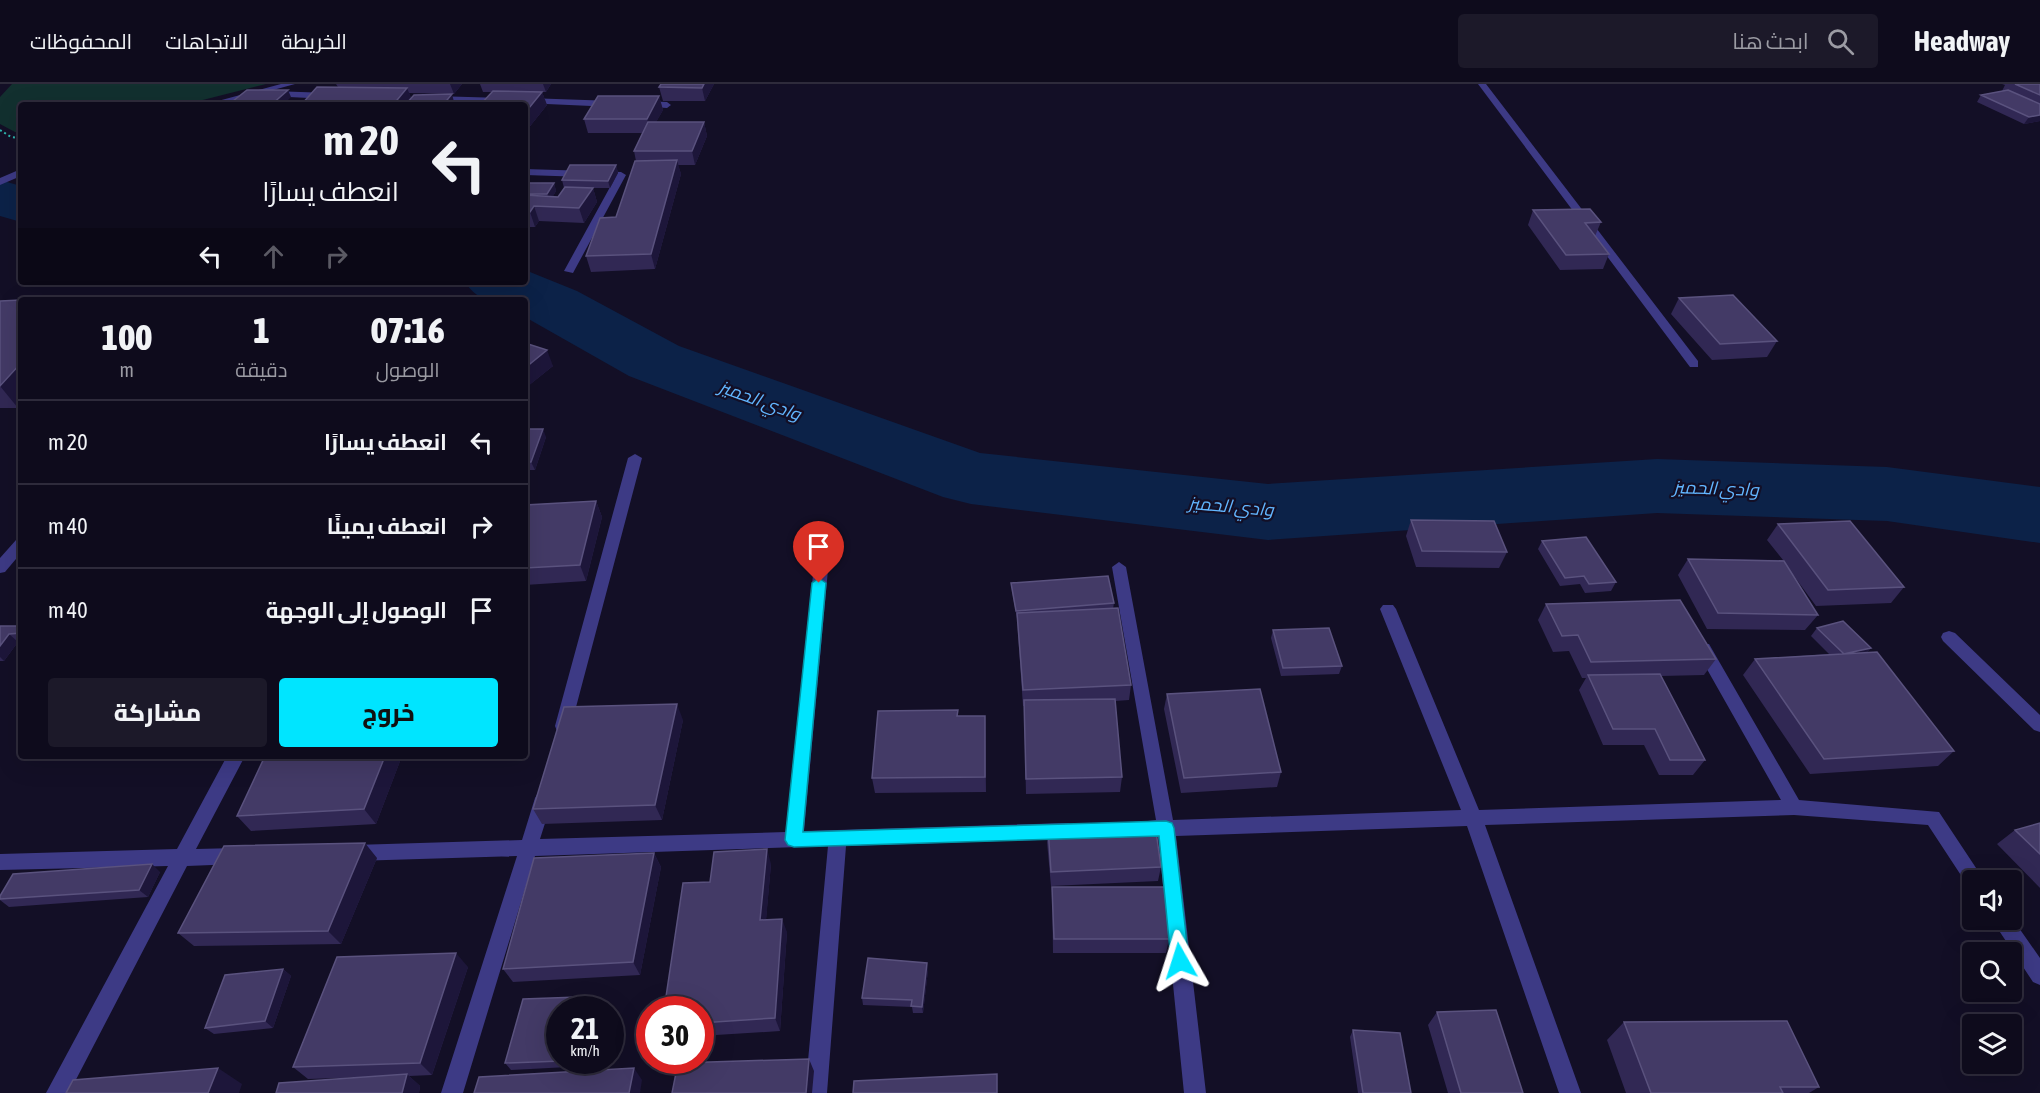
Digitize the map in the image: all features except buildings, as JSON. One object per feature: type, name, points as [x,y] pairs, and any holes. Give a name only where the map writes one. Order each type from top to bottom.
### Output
[{"type":"street","points":[[219,102],[291,84]]},
{"type":"street","points":[[1482,84],[1694,364]]},
{"type":"street","points":[[251,94],[334,96]]},
{"type":"street","points":[[417,98],[620,104]]},
{"type":"street","points":[[632,104],[668,105]]},
{"type":"street","points":[[528,172],[621,175],[569,271]]},
{"type":"street","points":[[0,182],[18,173]]},
{"type":"street","points":[[558,744],[635,458]]},
{"type":"street","points":[[794,840],[824,537]]},
{"type":"street","points":[[0,568],[18,547]]},
{"type":"street","points":[[1119,567],[1166,828],[1195,1093]]},
{"type":"street","points":[[1388,609],[1473,818],[1570,1093]]},
{"type":"street","points":[[1692,629],[1794,807]]},
{"type":"street","points":[[1949,637],[2040,725]]},
{"type":"street","points":[[57,1093],[234,759]]},
{"type":"street","points":[[452,1093],[530,848],[549,779]]},
{"type":"street","points":[[1119,830],[1794,807],[1932,818],[1968,870]]},
{"type":"street","points":[[333,853],[1084,831]]},
{"type":"street","points":[[816,1093],[838,838]]},
{"type":"street","points":[[0,862],[252,855]]},
{"type":"street","points":[[2009,930],[2040,975]]},
{"type":"path","points":[[0,130],[11,137],[18,138]]},
{"type":"green space","points":[[12,84],[266,84],[195,102],[18,102],[18,132],[0,124],[0,97]]},
{"type":"waterway","name":"وادي الحميز","points":[[0,198],[18,203]]},
{"type":"waterway","name":"وادي الحميز","points":[[504,285],[554,305],[654,361],[971,478],[1268,512],[1657,486],[1887,494],[2040,515]]},
{"type":"route","points":[[819,583],[794,840],[1166,828],[1180,961]]}]
